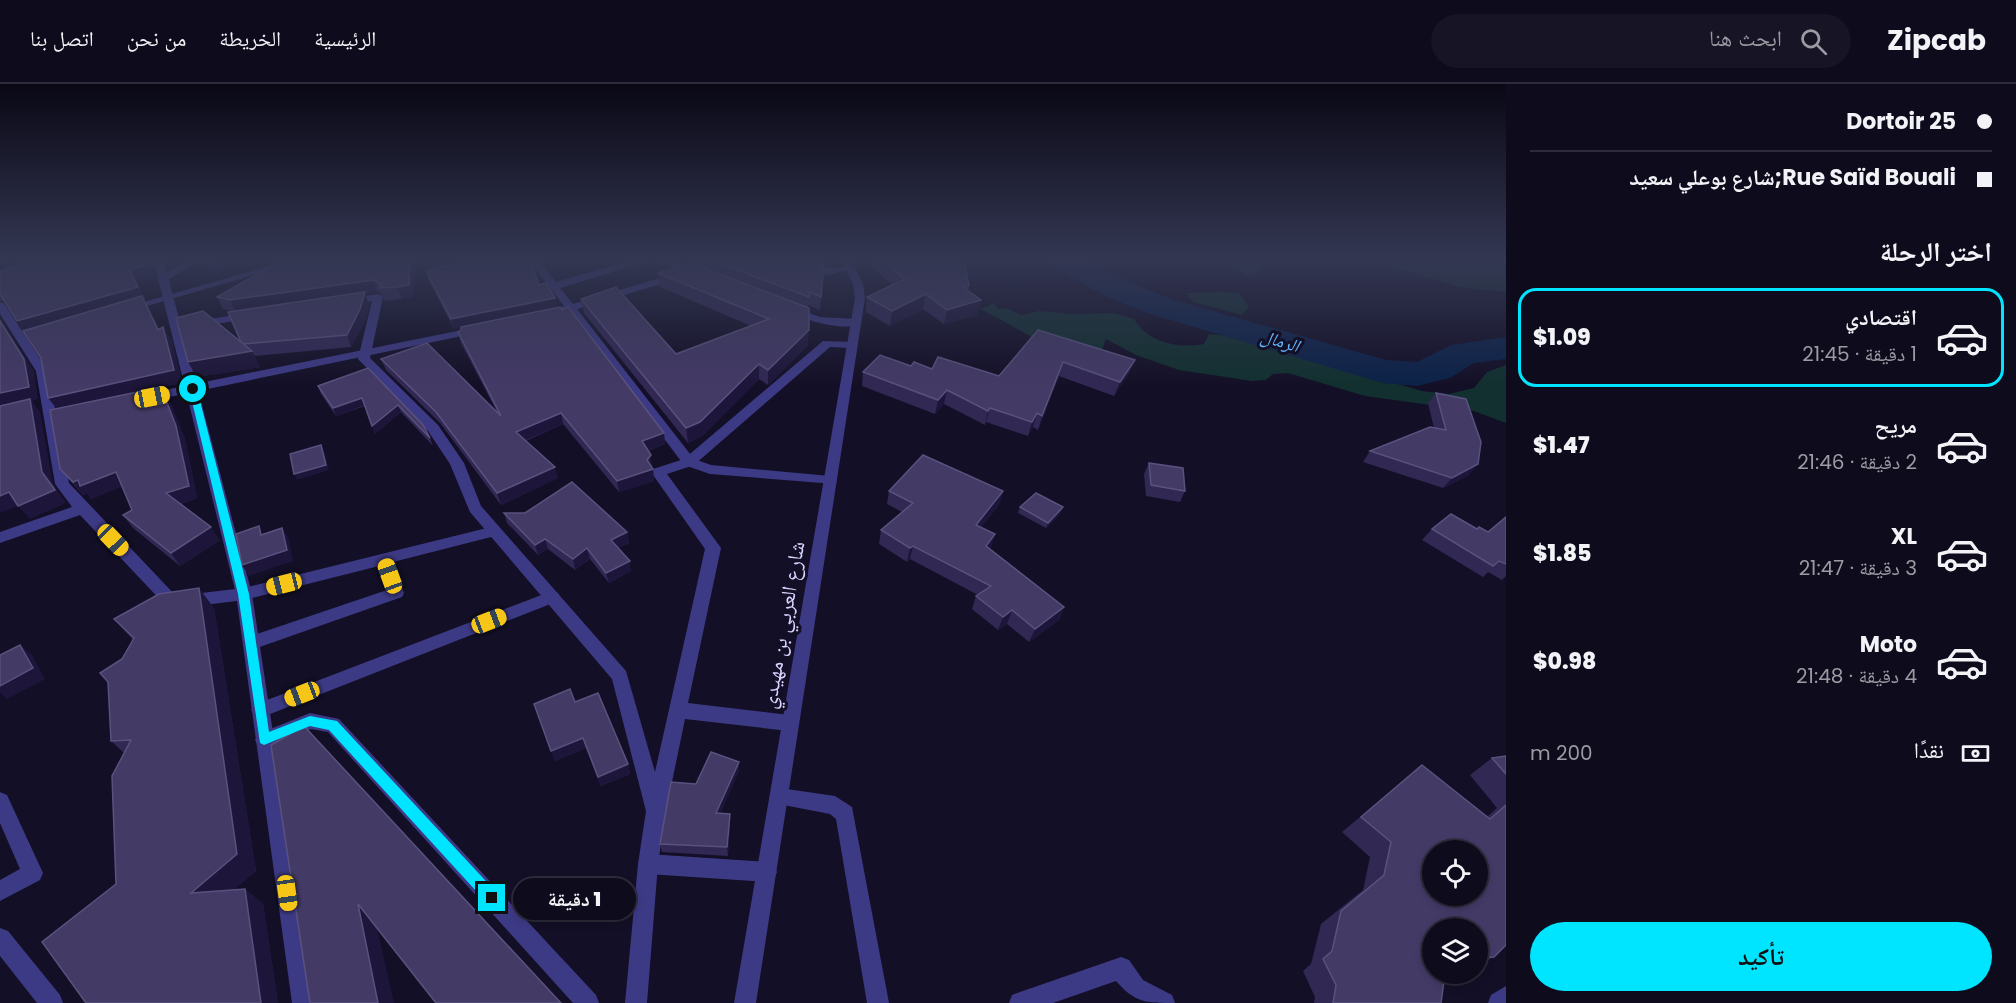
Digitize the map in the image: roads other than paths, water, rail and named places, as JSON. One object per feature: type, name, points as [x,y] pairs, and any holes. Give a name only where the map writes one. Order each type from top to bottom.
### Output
[{"type":"street","points":[[112,313],[154,301]]},
{"type":"street","points":[[169,301],[243,594],[303,1003]]},
{"type":"street","points":[[333,304],[353,301]]},
{"type":"street","points":[[377,301],[364,358],[433,428],[457,463],[475,508],[620,676],[656,811]]},
{"type":"street","points":[[565,301],[689,462],[710,469],[830,481]]},
{"type":"street","points":[[537,317],[603,301]]},
{"type":"street","name":"شارع العربي بن مهيدي","points":[[745,1003],[860,301]]},
{"type":"street","points":[[776,304],[818,320],[856,322]]},
{"type":"street","points":[[0,305],[29,338],[42,371],[43,405],[55,417],[62,484],[173,603],[243,594],[495,531]]},
{"type":"street","points":[[175,327],[266,314]]},
{"type":"street","points":[[127,402],[491,327]]},
{"type":"street","points":[[636,1003],[648,864],[656,811],[713,548],[658,472],[689,462],[827,343],[852,345]]},
{"type":"street","points":[[0,538],[83,509]]},
{"type":"street","points":[[251,643],[396,593],[384,559]]},
{"type":"street","points":[[260,710],[552,597]]},
{"type":"street","points":[[678,710],[789,723]]},
{"type":"street","points":[[264,740],[310,721],[326,722],[338,729],[588,1003]]},
{"type":"street","points":[[780,797],[835,806],[845,814],[878,1003]]},
{"type":"street","points":[[0,801],[33,873],[0,891]]},
{"type":"street","points":[[648,864],[767,872]]},
{"type":"street","points":[[0,939],[52,1003]]},
{"type":"street","points":[[1020,1003],[1121,968],[1135,988],[1164,1003]]},
{"type":"street","points":[[1499,1003],[1506,998]]},
{"type":"waterway","name":"الرمال","points":[[1146,301],[1383,371],[1417,374],[1436,370],[1464,353],[1506,348]]}]
